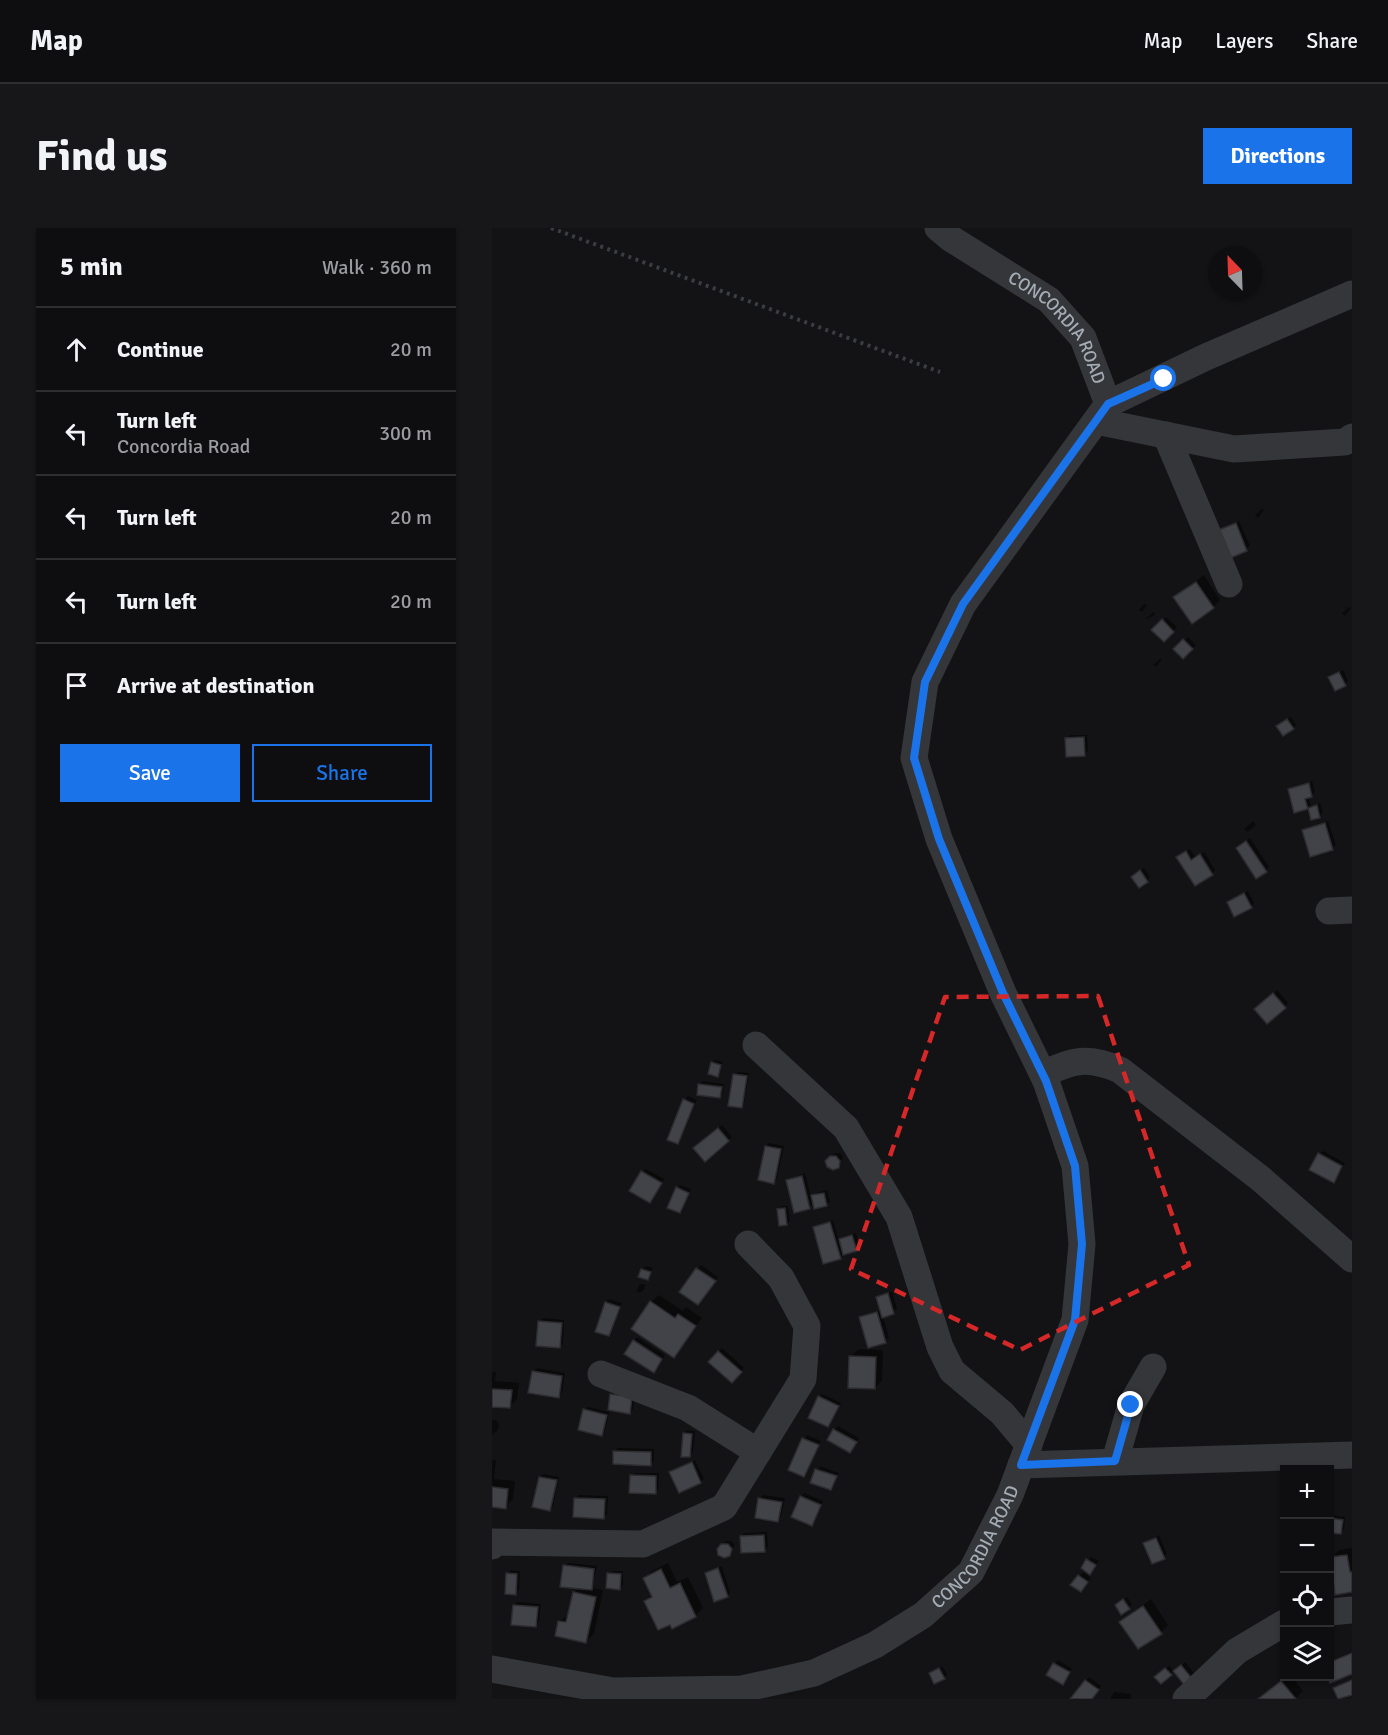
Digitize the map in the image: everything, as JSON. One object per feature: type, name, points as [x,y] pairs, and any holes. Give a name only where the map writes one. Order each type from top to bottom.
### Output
[{"type":"street","name":"CONCORDIA ROAD","points":[[492,1669],[613,1691],[742,1689],[814,1673],[875,1646],[923,1616],[970,1572],[1010,1495],[1075,1320],[1082,1244],[1075,1166],[1043,1074],[1003,993],[939,839],[914,758],[925,682],[963,604],[1102,413],[1083,338],[1049,300],[938,228]]},
{"type":"street","points":[[1102,413],[1206,357],[1352,294]]},
{"type":"street","points":[[1102,413],[1166,435],[1234,449],[1345,442],[1352,437]]},
{"type":"street","points":[[1166,435],[1229,584]]},
{"type":"street","points":[[756,1045],[846,1128],[899,1217],[940,1347],[952,1371],[1002,1413],[1025,1455],[1115,1461],[1352,1455]]},
{"type":"street","points":[[1043,1074],[1068,1063],[1084,1060],[1101,1061],[1120,1070],[1261,1179],[1352,1258]]},
{"type":"street","points":[[493,1543],[643,1544],[724,1507],[802,1379],[807,1326],[781,1278],[748,1244]]},
{"type":"street","points":[[1115,1461],[1131,1405],[1153,1367]]},
{"type":"street","points":[[601,1374],[688,1408],[758,1452]]},
{"type":"street","points":[[1334,1612],[1352,1610]]},
{"type":"street","points":[[1186,1699],[1237,1651],[1280,1625]]},
{"type":"path","points":[[551,228],[940,372]]},
{"type":"highlighted area","points":[[1098,996],[1189,1265],[1020,1350],[851,1269],[945,997]]},
{"type":"building","points":[[1236,523],[1247,551],[1228,559],[1216,531]]},
{"type":"building","points":[[1196,582],[1214,608],[1192,624],[1173,597]]},
{"type":"building","points":[[1162,619],[1174,632],[1164,642],[1151,630]]},
{"type":"building","points":[[1183,639],[1193,649],[1183,659],[1173,649]]},
{"type":"building","points":[[1339,672],[1346,686],[1335,691],[1328,677]]},
{"type":"building","points":[[1287,719],[1294,729],[1283,736],[1276,726]]},
{"type":"building","points":[[1084,737],[1085,756],[1066,757],[1065,738]]},
{"type":"building","points":[[1309,783],[1312,797],[1305,799],[1308,809],[1294,813],[1288,789]]},
{"type":"building","points":[[1317,805],[1320,818],[1311,820],[1308,808]]},
{"type":"building","points":[[1325,823],[1333,850],[1310,857],[1302,830]]},
{"type":"building","points":[[1246,841],[1267,872],[1256,879],[1236,848]]},
{"type":"building","points":[[1186,851],[1191,860],[1200,854],[1213,875],[1195,886],[1176,857]]},
{"type":"building","points":[[1140,870],[1148,882],[1139,888],[1131,877]]},
{"type":"building","points":[[1244,893],[1252,908],[1234,917],[1227,902]]},
{"type":"building","points":[[1273,993],[1286,1008],[1267,1024],[1254,1009]]},
{"type":"building","points":[[711,1062],[721,1065],[718,1077],[708,1074]]},
{"type":"building","points":[[733,1074],[747,1076],[742,1108],[728,1106]]},
{"type":"building","points":[[698,1084],[722,1087],[720,1098],[697,1095]]},
{"type":"building","points":[[683,1099],[694,1104],[678,1144],[667,1140]]},
{"type":"building","points":[[718,1128],[729,1141],[705,1162],[693,1148]]},
{"type":"building","points":[[765,1146],[781,1149],[774,1184],[758,1180]]},
{"type":"building","points":[[1318,1153],[1342,1166],[1334,1183],[1309,1170]]},
{"type":"building","points":[[830,1156],[836,1156],[840,1161],[839,1168],[833,1170],[827,1167],[825,1161]]},
{"type":"building","points":[[641,1171],[662,1183],[650,1203],[629,1191]]},
{"type":"building","points":[[802,1176],[810,1209],[794,1213],[786,1180]]},
{"type":"building","points":[[676,1187],[689,1193],[680,1213],[667,1208]]},
{"type":"building","points":[[824,1193],[827,1206],[814,1209],[811,1195]]},
{"type":"building","points":[[785,1208],[787,1225],[779,1226],[777,1209]]},
{"type":"building","points":[[830,1222],[841,1259],[823,1264],[813,1227]]},
{"type":"building","points":[[852,1235],[857,1251],[843,1255],[839,1239]]},
{"type":"building","points":[[696,1268],[716,1281],[698,1305],[679,1292]]},
{"type":"building","points":[[641,1269],[651,1272],[648,1280],[638,1277]]},
{"type":"building","points":[[888,1293],[894,1314],[882,1318],[876,1297]]},
{"type":"building","points":[[650,1301],[675,1318],[678,1314],[696,1326],[674,1358],[631,1329]]},
{"type":"building","points":[[605,1302],[620,1307],[609,1336],[595,1332]]},
{"type":"building","points":[[877,1312],[886,1343],[868,1348],[859,1317]]},
{"type":"building","points":[[538,1321],[562,1323],[560,1348],[536,1346]]},
{"type":"building","points":[[633,1340],[662,1359],[654,1373],[624,1354]]},
{"type":"building","points":[[718,1351],[742,1372],[732,1383],[708,1362]]},
{"type":"building","points":[[849,1356],[876,1357],[875,1389],[848,1388]]},
{"type":"building","points":[[532,1371],[562,1376],[559,1398],[528,1393]]},
{"type":"building","points":[[492,1389],[512,1390],[510,1408],[492,1407]]},
{"type":"building","points":[[610,1394],[632,1397],[630,1414],[608,1410]]},
{"type":"building","points":[[818,1396],[839,1406],[828,1427],[808,1418]]},
{"type":"building","points":[[583,1409],[607,1415],[602,1436],[578,1430]]},
{"type":"building","points":[[833,1429],[857,1442],[850,1453],[827,1440]]},
{"type":"building","points":[[683,1433],[692,1434],[690,1457],[681,1457]]},
{"type":"building","points":[[802,1438],[819,1445],[804,1477],[788,1470]]},
{"type":"building","points":[[613,1451],[651,1452],[651,1466],[613,1464]]},
{"type":"building","points":[[692,1462],[701,1483],[679,1493],[669,1472]]},
{"type":"building","points":[[815,1469],[837,1476],[831,1490],[810,1483]]},
{"type":"building","points":[[630,1475],[656,1476],[656,1494],[629,1493]]},
{"type":"building","points":[[539,1477],[557,1480],[550,1511],[532,1507]]},
{"type":"building","points":[[492,1487],[508,1489],[506,1509],[492,1507]]},
{"type":"building","points":[[800,1496],[821,1505],[812,1526],[791,1517]]},
{"type":"building","points":[[574,1498],[605,1499],[604,1519],[573,1517]]},
{"type":"building","points":[[758,1498],[782,1502],[778,1522],[755,1518]]},
{"type":"building","points":[[1334,1519],[1343,1520],[1341,1534],[1334,1533]]},
{"type":"building","points":[[764,1535],[765,1552],[741,1553],[740,1536]]},
{"type":"building","points":[[1156,1538],[1165,1559],[1152,1564],[1143,1543]]},
{"type":"building","points":[[721,1544],[728,1544],[732,1549],[730,1556],[724,1558],[718,1555],[717,1549]]},
{"type":"building","points":[[1347,1555],[1350,1572],[1352,1572],[1352,1592],[1335,1595],[1334,1557]]},
{"type":"building","points":[[1086,1559],[1096,1565],[1090,1575],[1081,1568]]},
{"type":"building","points":[[563,1565],[594,1569],[592,1590],[560,1587]]},
{"type":"building","points":[[718,1568],[728,1597],[714,1602],[705,1573]]},
{"type":"building","points":[[661,1569],[670,1588],[680,1583],[696,1617],[672,1629],[670,1625],[658,1630],[644,1601],[652,1597],[643,1578]]},
{"type":"building","points":[[506,1573],[517,1574],[516,1595],[505,1594]]},
{"type":"building","points":[[607,1573],[621,1574],[620,1590],[606,1588]]},
{"type":"building","points":[[1078,1575],[1088,1582],[1081,1592],[1070,1585]]},
{"type":"building","points":[[573,1592],[596,1597],[586,1643],[555,1636],[558,1621],[566,1622]]},
{"type":"building","points":[[1123,1599],[1130,1609],[1121,1615],[1115,1605]]},
{"type":"building","points":[[513,1605],[538,1607],[536,1627],[511,1625]]},
{"type":"building","points":[[1143,1606],[1162,1634],[1138,1649],[1119,1622]]},
{"type":"building","points":[[1352,1653],[1352,1674],[1330,1683],[1329,1681],[1334,1681],[1334,1660]]},
{"type":"building","points":[[1053,1663],[1070,1672],[1063,1685],[1046,1675]]},
{"type":"building","points":[[1181,1665],[1194,1681],[1186,1687],[1173,1671]]},
{"type":"building","points":[[939,1668],[945,1679],[934,1684],[929,1673]]},
{"type":"building","points":[[1165,1668],[1172,1675],[1161,1684],[1154,1677]]},
{"type":"building","points":[[1085,1680],[1099,1690],[1092,1699],[1070,1699]]},
{"type":"building","points":[[1352,1680],[1352,1695],[1338,1699],[1333,1688]]},
{"type":"building","points":[[1281,1681],[1296,1699],[1258,1699]]},
{"type":"route","points":[[1131,1405],[1115,1461],[1021,1465],[1075,1320],[1082,1244],[1075,1166],[1046,1081],[1003,993],[939,839],[914,758],[925,682],[963,604],[1108,404],[1164,379]]}]
